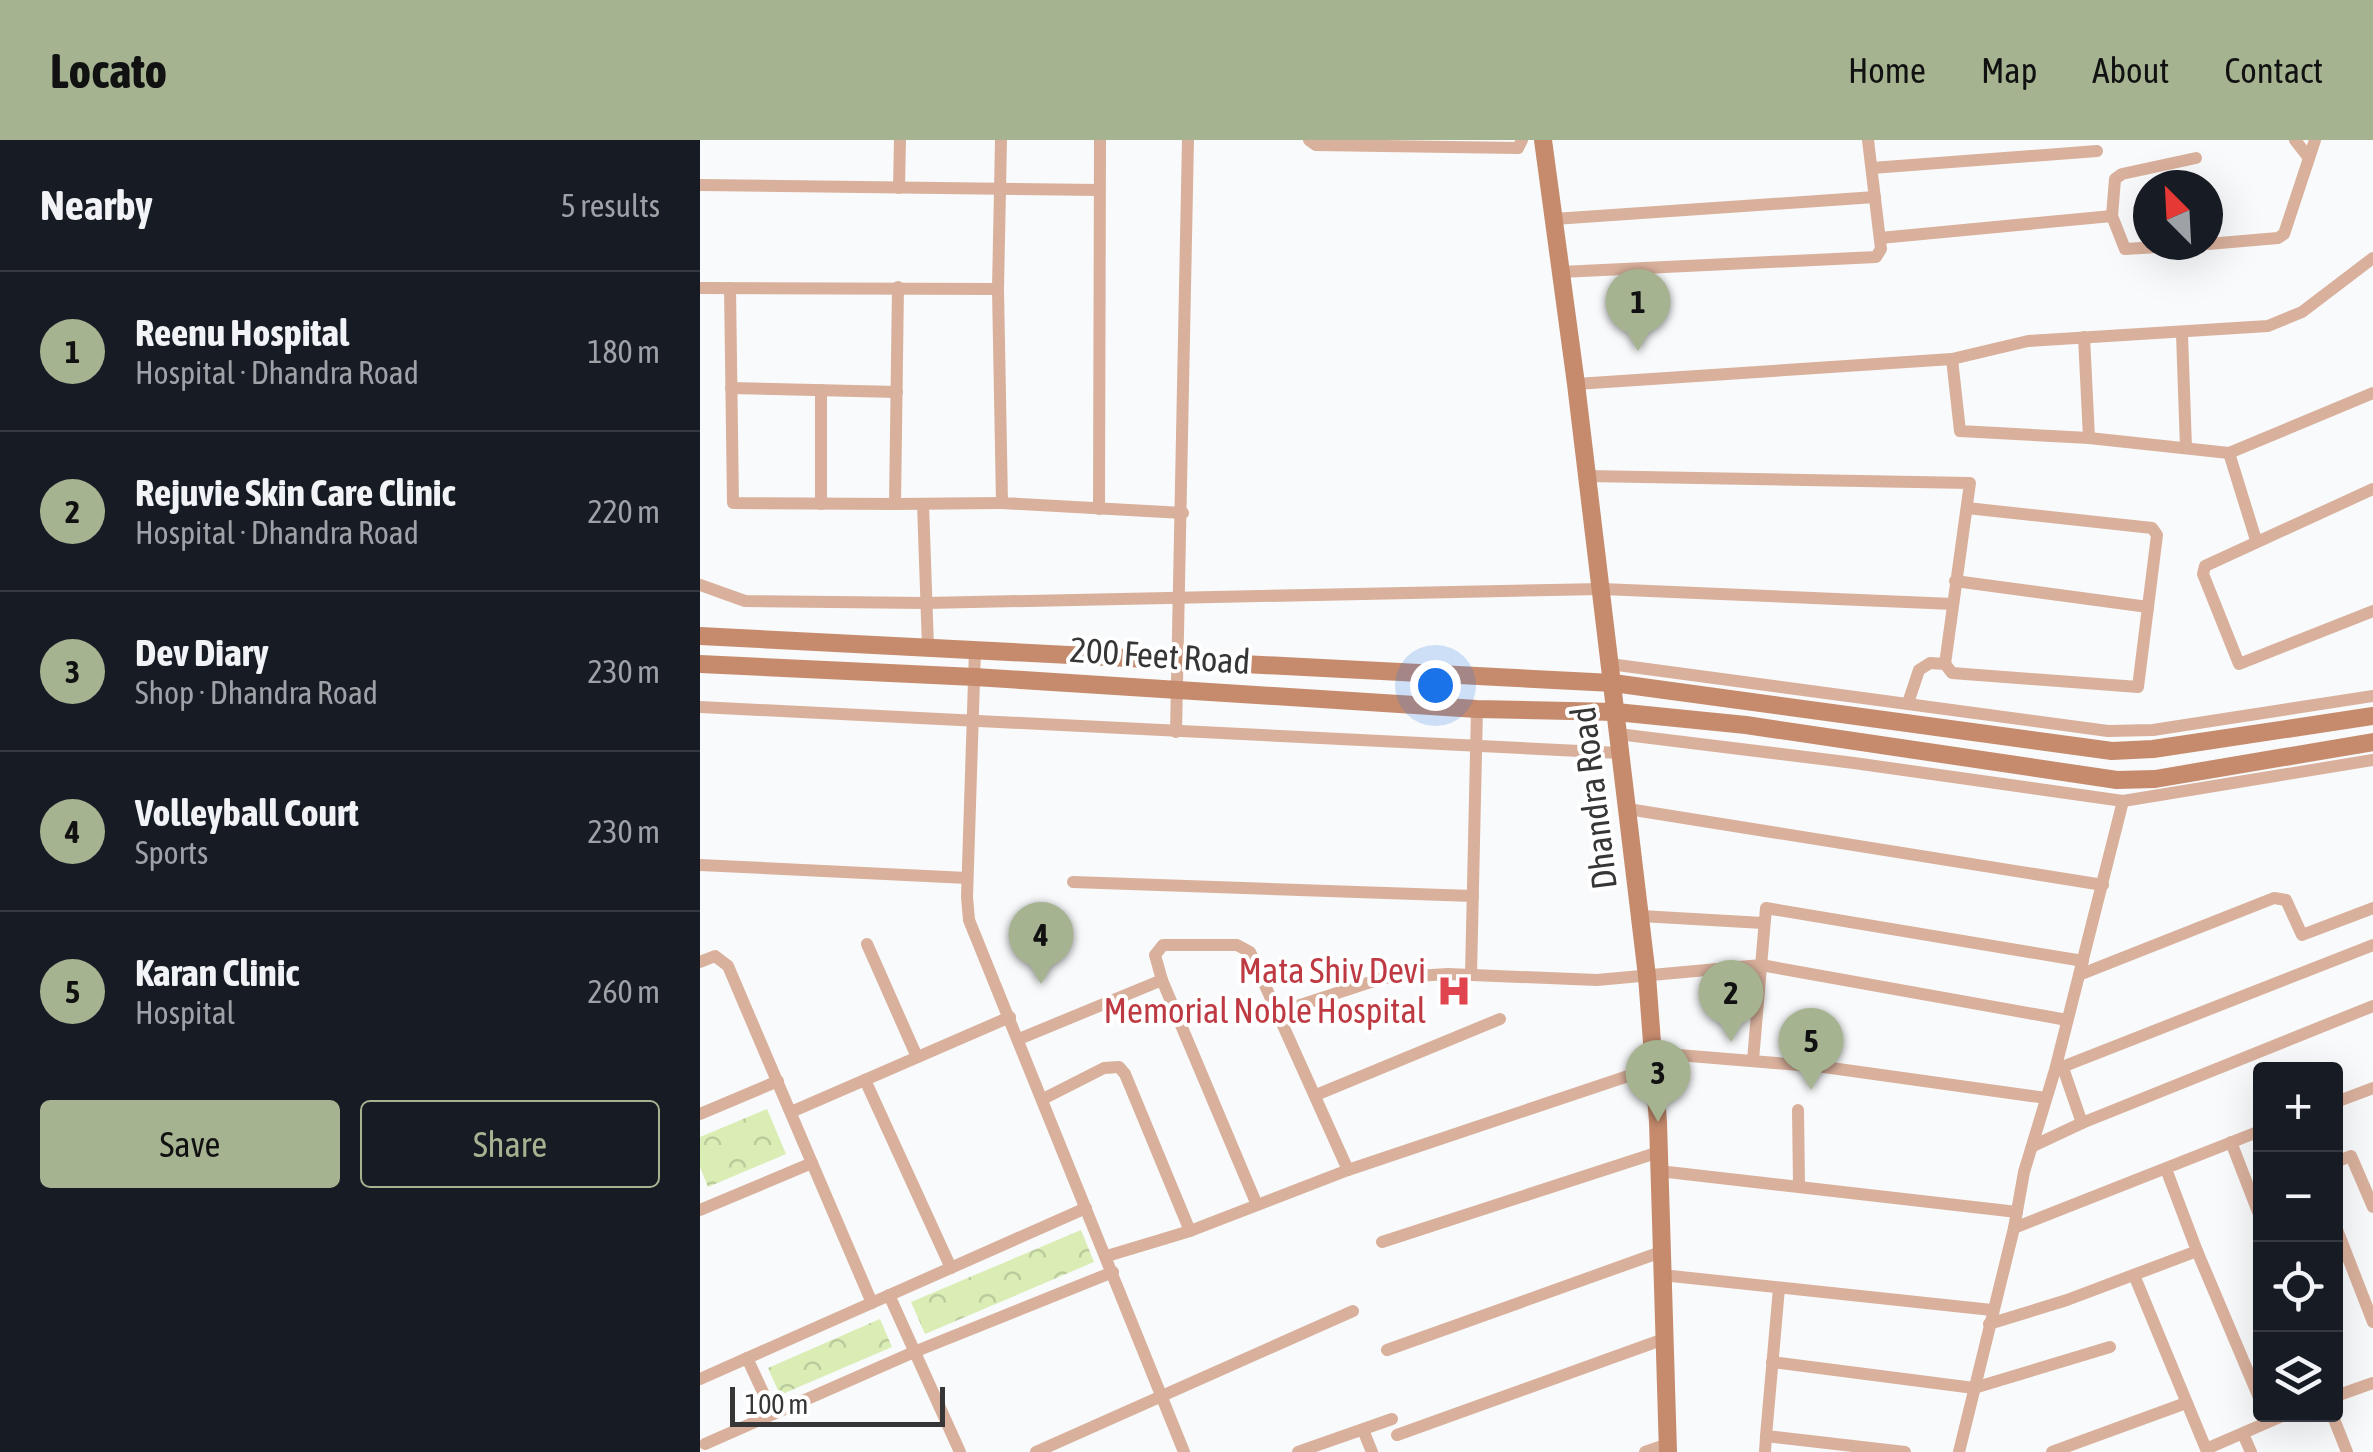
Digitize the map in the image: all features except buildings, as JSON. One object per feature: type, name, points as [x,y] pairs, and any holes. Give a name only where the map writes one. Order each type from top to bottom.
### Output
[{"type":"street","points":[[900,140],[900,188]]},
{"type":"street","points":[[1000,140],[1002,503]]},
{"type":"street","points":[[1099,510],[1100,140]]},
{"type":"street","points":[[1176,732],[1188,140]]},
{"type":"street","points":[[1310,140],[1316,145],[1518,148],[1522,140]]},
{"type":"street","name":"Dhandra Road","points":[[1542,140],[1602,589],[1647,976],[1655,1060],[1668,1448]]},
{"type":"street","points":[[1561,272],[1876,257],[1881,249],[1868,140]]},
{"type":"street","points":[[2295,140],[2309,158]]},
{"type":"street","points":[[2223,243],[2278,238],[2284,234],[2315,140]]},
{"type":"street","points":[[1872,168],[2097,151]]},
{"type":"street","points":[[2133,249],[2125,249],[2112,216],[2115,179],[2122,174],[2196,158]]},
{"type":"street","points":[[700,185],[1099,190]]},
{"type":"street","points":[[1554,219],[1875,197]]},
{"type":"street","points":[[1880,238],[2112,216]]},
{"type":"street","points":[[1576,384],[1952,359],[2003,345],[2268,326],[2316,302],[2373,258]]},
{"type":"street","points":[[700,288],[998,289]]},
{"type":"street","points":[[730,288],[732,503],[1002,503],[1182,512]]},
{"type":"street","points":[[895,504],[898,288]]},
{"type":"street","points":[[2182,334],[2186,448]]},
{"type":"street","points":[[2084,337],[2089,438]]},
{"type":"street","points":[[1952,359],[1960,431],[2089,438],[2229,453],[2373,392]]},
{"type":"street","points":[[731,388],[897,392]]},
{"type":"street","points":[[822,390],[822,504]]},
{"type":"street","points":[[2229,453],[2256,540]]},
{"type":"street","points":[[1587,476],[1968,481],[1946,664],[1952,672],[2138,688],[2157,536],[2152,528],[1967,508]]},
{"type":"street","points":[[2373,489],[2256,540],[2203,570],[2239,664],[2373,611]]},
{"type":"street","points":[[923,504],[928,648]]},
{"type":"street","points":[[1955,581],[2148,607]]},
{"type":"street","points":[[700,586],[744,600],[926,603],[1602,589],[1953,604]]},
{"type":"street","points":[[700,636],[1612,674],[1908,703],[2130,732],[2373,696]]},
{"type":"street","points":[[975,650],[967,878],[970,920],[1184,1452]]},
{"type":"street","points":[[1908,703],[1919,670],[1930,663],[1946,664]]},
{"type":"street","name":"200 Feet Road","points":[[700,664],[1477,708],[1616,712],[1763,727],[2117,780],[2155,779],[2373,742]]},
{"type":"street","points":[[1612,674],[2112,750],[2153,749],[2373,716]]},
{"type":"street","points":[[700,707],[1477,748],[1619,744],[1874,766],[2123,801],[2373,760]]},
{"type":"street","points":[[1471,975],[1477,708]]},
{"type":"street","points":[[1959,1452],[2033,1146],[2046,1098],[2059,1069],[2123,801]]},
{"type":"street","points":[[1628,809],[2103,885]]},
{"type":"street","points":[[700,865],[967,878]]},
{"type":"street","points":[[1072,882],[1473,896]]},
{"type":"street","points":[[1753,1060],[1764,912],[1770,907],[2081,968],[2274,898],[2286,900],[2302,934],[2373,908]]},
{"type":"street","points":[[1641,916],[1763,923]]},
{"type":"street","points":[[867,944],[917,1057]]},
{"type":"street","points":[[1257,1205],[1162,980],[1155,955],[1163,946],[1237,945],[1254,958],[1348,1170]]},
{"type":"street","points":[[2059,1069],[2373,945]]},
{"type":"street","points":[[700,962],[715,956],[728,966],[872,1303]]},
{"type":"street","points":[[1279,1012],[1383,978],[1471,975],[1597,980],[1761,965],[2068,1020]]},
{"type":"street","points":[[1018,1039],[1162,980]]},
{"type":"street","points":[[2033,1146],[2373,1006]]},
{"type":"street","points":[[791,1112],[1010,1017]]},
{"type":"street","points":[[1316,1095],[1500,1019]]},
{"type":"street","points":[[1107,1256],[1190,1231],[1655,1060],[1753,1060],[2046,1098]]},
{"type":"street","points":[[1042,1099],[1104,1068],[1119,1068],[1125,1074],[1190,1231]]},
{"type":"street","points":[[2059,1069],[2082,1124]]},
{"type":"street","points":[[864,1080],[951,1268]]},
{"type":"street","points":[[700,1114],[778,1081]]},
{"type":"street","points":[[2343,1099],[2373,1088]]},
{"type":"street","points":[[1798,1110],[1799,1185]]},
{"type":"street","points":[[2014,1228],[2253,1134]]},
{"type":"street","points":[[2232,1142],[2253,1198]]},
{"type":"street","points":[[2343,1159],[2351,1156],[2373,1207]]},
{"type":"street","points":[[1382,1242],[1659,1162],[1799,1185],[2017,1212]]},
{"type":"street","points":[[700,1210],[812,1163]]},
{"type":"street","points":[[2166,1169],[2253,1384]]},
{"type":"street","points":[[700,1379],[1086,1208]]},
{"type":"street","points":[[2342,1242],[2373,1322]]},
{"type":"street","points":[[1662,1275],[1991,1317],[2134,1275],[2196,1251]]},
{"type":"street","points":[[1387,1350],[1662,1252]]},
{"type":"street","points":[[704,1443],[1113,1272]]},
{"type":"street","points":[[2134,1275],[2206,1449],[2262,1422]]},
{"type":"street","points":[[1766,1452],[1778,1288]]},
{"type":"street","points":[[888,1295],[960,1452]]},
{"type":"street","points":[[1036,1452],[1353,1311]]},
{"type":"street","points":[[1398,1435],[1664,1339]]},
{"type":"street","points":[[1772,1362],[1974,1388],[2110,1347]]},
{"type":"street","points":[[747,1358],[773,1414]]},
{"type":"street","points":[[2343,1394],[2373,1383]]},
{"type":"street","points":[[2052,1452],[2186,1403]]},
{"type":"street","points":[[1298,1452],[1392,1419]]},
{"type":"street","points":[[2335,1422],[2347,1452]]},
{"type":"street","points":[[1362,1430],[1372,1452]]},
{"type":"street","points":[[2243,1434],[2250,1452]]},
{"type":"street","points":[[1766,1436],[1905,1452]]},
{"type":"street","points":[[1646,1452],[1668,1448]]},
{"type":"green space","points":[[767,1109],[786,1154],[708,1187],[700,1167],[700,1137]]},
{"type":"green space","points":[[1081,1230],[1094,1262],[925,1334],[911,1302]]},
{"type":"green space","points":[[880,1319],[892,1347],[780,1395],[768,1368]]},
{"type":"place","name":"Reenu Hospital","points":[[1638,351]]},
{"type":"place","name":"Volleyball Court","points":[[1041,984]]},
{"type":"place","name":"Mata Shiv Devi Memorial Noble Hospital","points":[[1454,991]]},
{"type":"place","name":"Rejuvie Skin Care Clinic","points":[[1731,1042]]},
{"type":"place","name":"Karan Clinic","points":[[1811,1090]]},
{"type":"place","name":"Dev Diary","points":[[1658,1122]]}]
